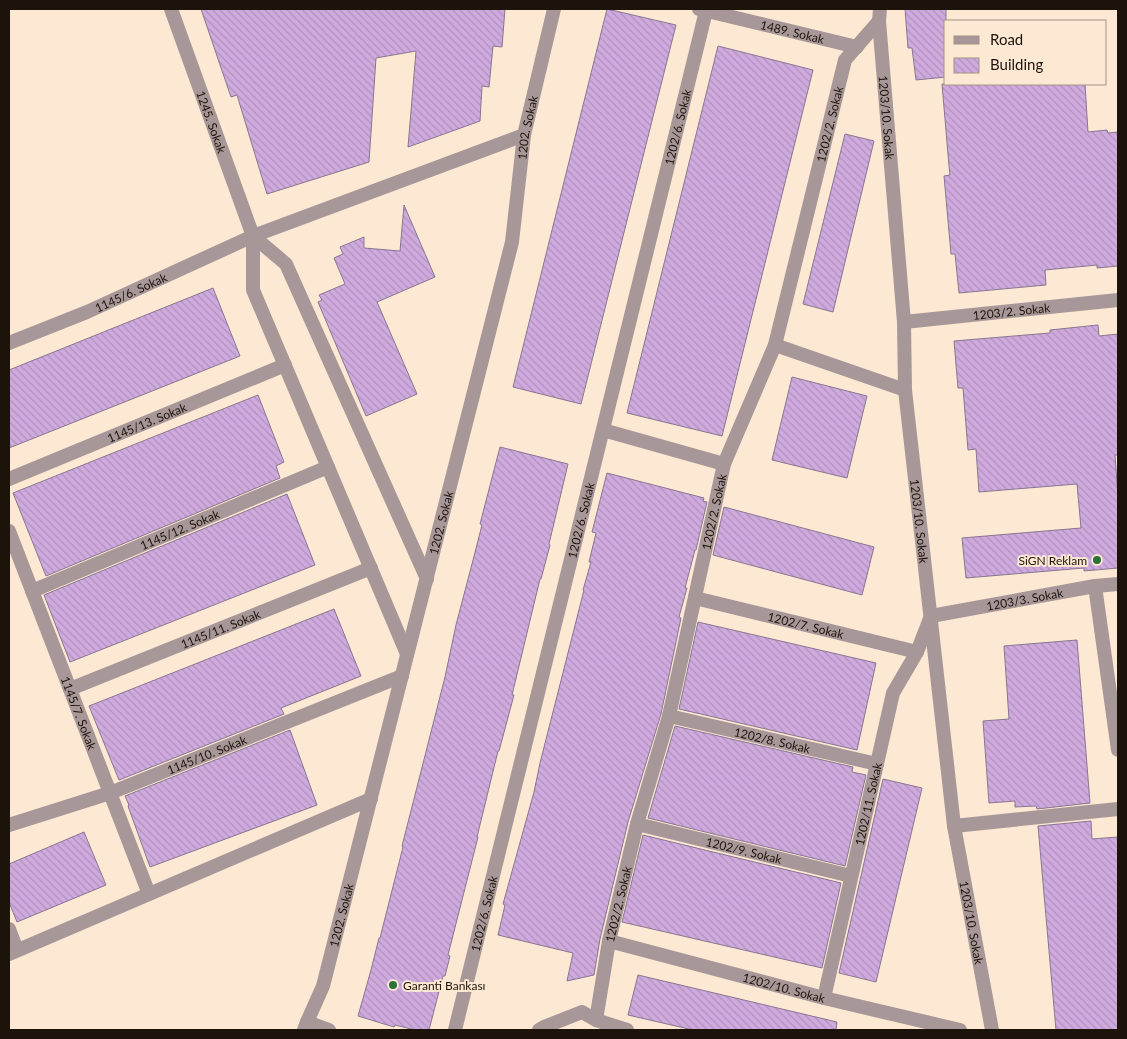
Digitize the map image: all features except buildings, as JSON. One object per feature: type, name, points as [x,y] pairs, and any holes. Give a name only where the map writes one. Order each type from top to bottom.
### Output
[{"type":"street","name":"1245. Sokak","points":[[170,9],[253,236]]},
{"type":"street","name":"1202. Sokak","points":[[305,1026],[323,986],[512,242],[524,135],[554,9]]},
{"type":"street","name":"1489. Sokak","points":[[702,10],[857,47]]},
{"type":"street","name":"1202/6. Sokak","points":[[455,1030],[603,430],[702,10]]},
{"type":"street","name":"1202/2. Sokak","points":[[596,1020],[609,941],[637,824],[668,716],[724,464],[775,345],[845,60],[857,47],[879,15]]},
{"type":"street","name":"1203/10. Sokak","points":[[879,15],[904,322],[905,390],[954,826],[992,1030]]},
{"type":"street","name":"1145/6. Sokak","points":[[9,343],[86,312],[253,236],[524,135]]},
{"type":"street","points":[[253,236],[253,290],[407,654]]},
{"type":"street","points":[[253,236],[286,264],[427,579]]},
{"type":"street","name":"1203/2. Sokak","points":[[904,322],[1118,300]]},
{"type":"street","points":[[775,345],[905,390]]},
{"type":"street","name":"1145/13. Sokak","points":[[9,479],[285,365]]},
{"type":"street","points":[[603,430],[724,464]]},
{"type":"street","name":"1145/12. Sokak","points":[[32,591],[328,467]]},
{"type":"street","name":"1145/7. Sokak","points":[[9,531],[149,894]]},
{"type":"street","name":"1145/11. Sokak","points":[[70,689],[371,568]]},
{"type":"street","name":"1203/3. Sokak","points":[[931,616],[1095,586],[1118,584]]},
{"type":"street","points":[[1095,586],[1118,750]]},
{"type":"street","name":"1202/7. Sokak","points":[[695,598],[917,652]]},
{"type":"street","name":"1202/11. Sokak","points":[[824,998],[893,693],[917,652],[931,616]]},
{"type":"street","name":"1145/10. Sokak","points":[[9,825],[110,793],[402,676]]},
{"type":"street","name":"1202/8. Sokak","points":[[668,716],[877,764]]},
{"type":"street","points":[[9,929],[13,952],[371,799]]},
{"type":"street","points":[[954,826],[1118,809]]},
{"type":"street","name":"1202/9. Sokak","points":[[637,824],[851,876]]},
{"type":"street","name":"1202/10. Sokak","points":[[609,941],[824,998],[960,1030]]},
{"type":"street","points":[[542,1028],[582,1012],[596,1020],[627,1030]]},
{"type":"street","points":[[305,1026],[329,1030]]},
{"type":"place","name":"SiGN Reklam","points":[[1097,560]]},
{"type":"place","name":"Garanti Bankası","points":[[393,985]]}]
